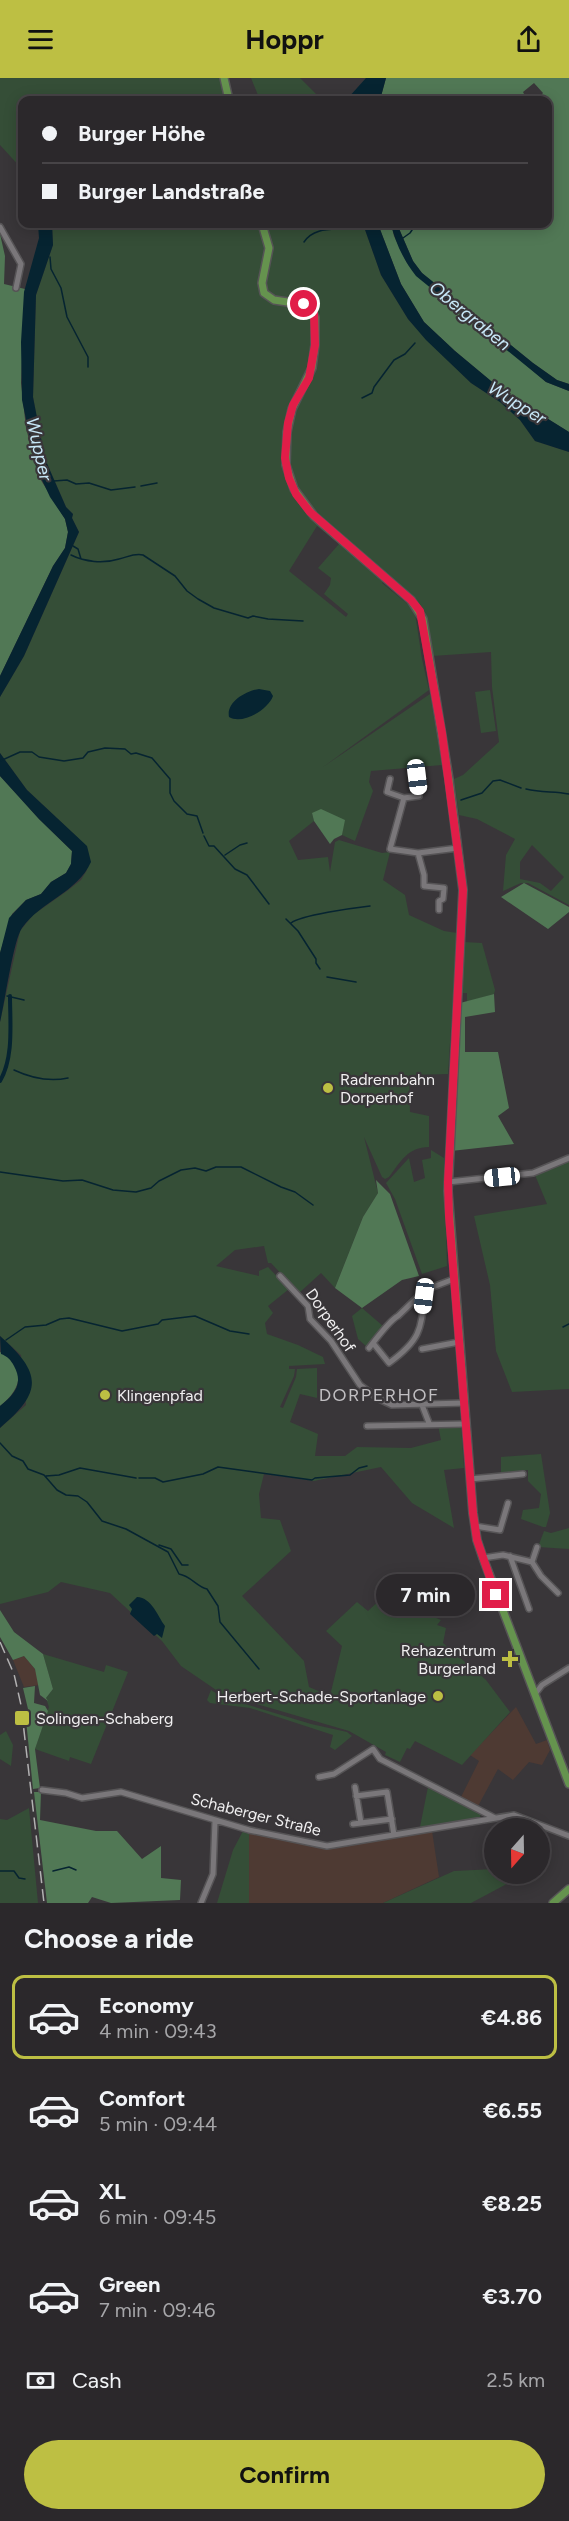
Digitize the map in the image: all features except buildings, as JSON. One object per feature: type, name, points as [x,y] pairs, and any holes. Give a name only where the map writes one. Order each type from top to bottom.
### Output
[{"type":"main road","points":[[224,78],[228,96]]},
{"type":"main road","points":[[263,228],[269,248],[263,281],[264,293],[274,300],[308,305],[314,312],[315,319],[315,345],[311,370],[293,405],[288,423],[285,458],[296,494],[310,512],[411,600],[421,613],[442,733],[464,904],[448,1182],[465,1424],[475,1526],[483,1558],[569,1784]]},
{"type":"main road","points":[[553,1903],[569,1889]]},
{"type":"street","points":[[0,227],[21,264],[16,288]]},
{"type":"street","points":[[390,779],[387,792],[404,798],[419,796],[417,777]]},
{"type":"street","points":[[404,798],[390,847],[418,853],[458,848]]},
{"type":"street","points":[[418,853],[424,875],[424,886],[444,888],[439,910]]},
{"type":"street","points":[[448,1182],[533,1173],[569,1158]]},
{"type":"street","name":"Dorperhof","points":[[280,1276],[308,1306],[310,1319],[328,1338],[360,1385],[387,1404],[464,1403]]},
{"type":"street","points":[[425,1290],[419,1330],[410,1347],[388,1363],[371,1345],[393,1318],[425,1290],[454,1279]]},
{"type":"street","points":[[429,1356],[425,1348],[459,1342]]},
{"type":"street","points":[[422,1405],[429,1423]]},
{"type":"street","points":[[367,1426],[465,1424]]},
{"type":"street","points":[[470,1479],[524,1474]]},
{"type":"street","points":[[475,1526],[500,1530],[508,1503]]},
{"type":"street","points":[[532,1562],[537,1547]]},
{"type":"street","points":[[483,1558],[499,1555],[532,1562],[541,1576],[558,1593]]},
{"type":"street","points":[[510,1556],[529,1609]]},
{"type":"street","points":[[535,1694],[542,1685],[569,1668]]},
{"type":"street","points":[[319,1777],[334,1774],[373,1749],[380,1759],[495,1818]]},
{"type":"street","points":[[355,1787],[361,1823]]},
{"type":"street","name":"Schaberger Straße","points":[[42,1790],[66,1793],[81,1798],[121,1792],[249,1830],[327,1846],[484,1820]]},
{"type":"street","points":[[356,1796],[387,1792],[394,1835]]},
{"type":"street","name":"Schaberger Straße","points":[[495,1818],[516,1815],[524,1818]]},
{"type":"street","points":[[352,1824],[392,1819]]},
{"type":"street","points":[[201,1903],[213,1874],[215,1821]]},
{"type":"street","name":"Schaberger Straße","points":[[550,1828],[569,1836]]},
{"type":"shaded area","points":[[24,1656],[35,1669],[40,1685],[24,1687],[13,1660]]},
{"type":"shaded area","points":[[516,1707],[536,1744],[547,1740],[550,1750],[542,1765],[529,1762],[513,1780],[498,1769],[477,1808],[460,1799],[479,1761],[470,1755]]},
{"type":"shaded area","points":[[432,1831],[439,1877],[383,1903],[249,1903],[249,1833],[319,1848],[330,1848]]},
{"type":"green space","points":[[0,78],[226,78],[231,96],[18,96],[18,165],[0,145]]},
{"type":"green space","points":[[251,78],[300,78],[318,96],[258,96]]},
{"type":"green space","points":[[386,78],[569,78],[569,384],[557,380],[533,363],[422,273],[413,261],[399,228],[552,228],[552,96],[541,96],[543,93],[534,83],[523,92],[525,96],[381,96]]},
{"type":"green space","points":[[52,228],[364,228],[381,275],[408,319],[427,340],[471,383],[500,402],[520,420],[535,441],[569,452],[569,905],[528,883],[521,883],[503,891],[506,855],[515,839],[477,819],[459,815],[454,779],[463,775],[499,742],[492,687],[491,652],[432,656],[421,610],[415,601],[387,576],[382,583],[409,605],[415,613],[429,690],[323,767],[430,694],[442,765],[371,771],[369,782],[373,791],[355,841],[342,835],[344,820],[312,813],[314,821],[289,841],[298,860],[328,857],[330,872],[335,842],[339,840],[382,853],[390,852],[383,880],[405,895],[409,915],[444,931],[457,933],[448,1074],[409,1075],[410,1112],[429,1116],[429,1147],[410,1153],[389,1177],[385,1179],[382,1177],[364,1137],[378,1193],[363,1217],[335,1288],[321,1273],[299,1293],[271,1263],[268,1263],[264,1246],[235,1250],[216,1266],[259,1276],[259,1271],[268,1267],[289,1289],[268,1306],[273,1313],[265,1323],[267,1334],[323,1357],[325,1364],[289,1366],[289,1369],[295,1369],[294,1376],[280,1407],[283,1408],[297,1369],[317,1368],[317,1398],[300,1394],[290,1422],[318,1434],[315,1456],[345,1456],[357,1447],[411,1448],[441,1440],[438,1425],[461,1425],[464,1468],[444,1470],[454,1528],[412,1503],[381,1467],[314,1481],[264,1474],[259,1494],[261,1518],[280,1520],[291,1551],[242,1596],[304,1661],[309,1687],[330,1696],[342,1646],[326,1631],[357,1602],[368,1611],[398,1583],[417,1588],[408,1606],[441,1620],[437,1625],[446,1628],[443,1643],[486,1680],[510,1712],[462,1765],[415,1741],[410,1749],[407,1748],[400,1762],[385,1755],[386,1752],[349,1731],[222,1694],[181,1666],[162,1641],[110,1593],[61,1582],[48,1592],[0,1604],[0,1428],[26,1405],[21,1355],[0,1336],[0,1022],[20,931],[33,915],[81,880],[87,870],[78,838],[27,790],[0,753],[0,697],[24,656],[79,532],[72,518],[73,514],[66,507],[45,459],[33,397],[36,295],[53,245]],"holes":[[[317,526],[339,544],[318,568],[331,578],[330,585],[324,594],[348,614],[346,617],[289,571]],[[532,845],[564,877],[551,891],[540,883],[520,879],[520,862]]]},
{"type":"green space","points":[[380,228],[392,228],[407,263],[546,382],[569,391],[569,432],[503,391],[455,351],[424,322],[401,284]]},
{"type":"green space","points":[[0,234],[5,256],[4,284],[25,289],[21,383],[26,428],[39,477],[65,519],[68,532],[65,548],[53,566],[0,676]]},
{"type":"green space","points":[[490,690],[496,731],[481,733],[475,692]]},
{"type":"green space","points":[[0,776],[72,851],[71,864],[66,873],[51,882],[41,894],[26,900],[12,914],[0,953]]},
{"type":"green space","points":[[321,809],[345,820],[342,835],[330,844],[314,821],[312,813]]},
{"type":"green space","points":[[524,883],[569,907],[569,912],[548,929],[501,897]]},
{"type":"green space","points":[[464,942],[482,943],[495,990],[494,994],[467,1002],[467,993],[460,993]]},
{"type":"green space","points":[[494,994],[495,1012],[465,1017],[465,1052],[498,1052],[509,1108],[498,1116],[514,1144],[451,1151],[460,1003]]},
{"type":"green space","points":[[431,1150],[444,1158],[447,1266],[422,1274],[395,1199],[386,1183],[409,1158],[414,1182],[425,1178],[422,1160],[431,1158]]},
{"type":"green space","points":[[569,1160],[569,1389],[512,1392],[496,1351],[490,1285],[474,1216],[547,1204],[535,1175]]},
{"type":"green space","points":[[376,1180],[390,1194],[419,1276],[402,1280],[362,1308],[335,1288],[363,1217],[378,1193]]},
{"type":"green space","points":[[362,1308],[383,1326],[367,1347],[358,1339],[352,1316]]},
{"type":"green space","points":[[0,1352],[14,1364],[18,1371],[18,1378],[13,1392],[0,1406]]},
{"type":"green space","points":[[541,1454],[550,1513],[546,1527],[521,1519],[523,1510],[539,1508],[541,1494],[528,1481],[528,1470],[501,1474],[501,1457]]},
{"type":"green space","points":[[569,1528],[569,1549],[538,1547],[544,1531],[551,1533]]},
{"type":"green space","points":[[0,1610],[14,1632],[43,1654],[53,1689],[46,1698],[48,1701],[40,1695],[35,1669],[24,1656],[13,1660],[0,1637]]},
{"type":"green space","points":[[43,1654],[104,1672],[106,1665],[128,1672],[91,1764],[70,1757],[69,1761],[35,1749],[49,1707],[46,1698],[53,1689]]},
{"type":"green space","points":[[35,1686],[34,1703],[45,1706],[48,1711],[35,1749],[40,1788],[33,1789],[25,1710],[28,1709],[23,1688]]},
{"type":"green space","points":[[211,1690],[222,1697],[311,1724],[347,1732],[352,1736],[335,1750],[330,1747],[333,1735],[250,1708],[210,1703],[207,1700]]},
{"type":"green space","points":[[6,1731],[13,1745],[11,1766],[0,1759],[0,1735]]},
{"type":"green space","points":[[428,1787],[481,1811],[480,1818],[420,1827]]},
{"type":"green space","points":[[34,1792],[41,1792],[40,1820],[96,1831],[117,1831],[142,1859],[161,1846],[161,1878],[181,1880],[180,1900],[111,1903],[92,1897],[88,1903],[47,1903]]},
{"type":"green space","points":[[29,1808],[38,1903],[0,1903],[0,1819],[7,1820]]},
{"type":"green space","points":[[243,1831],[249,1833],[249,1903],[217,1903],[233,1850]]},
{"type":"green space","points":[[484,1870],[484,1884],[507,1884],[471,1903],[383,1903],[454,1871]]},
{"type":"water","points":[[366,78],[386,78],[381,96],[350,96]]},
{"type":"water","name":"Wupper","points":[[38,228],[52,228],[53,245],[36,295],[33,397],[45,459],[66,507],[73,514],[72,518],[79,532],[24,656],[0,697],[0,676],[53,566],[65,548],[68,532],[65,519],[50,497],[36,467],[22,400],[21,342],[24,292],[39,238]]},
{"type":"water","name":"Wupper","points":[[364,228],[380,228],[401,284],[424,322],[503,391],[569,432],[569,452],[535,441],[520,420],[500,402],[471,383],[426,340],[408,319],[381,275]]},
{"type":"water","name":"Obergraben","points":[[392,228],[399,228],[413,261],[422,273],[533,363],[557,380],[569,384],[569,391],[546,382],[416,276],[400,251]]},
{"type":"water","points":[[259,689],[270,691],[273,696],[266,706],[247,718],[229,717],[231,707],[238,698]]},
{"type":"water","points":[[0,753],[27,790],[87,846],[91,862],[77,882],[39,911],[22,928],[12,958],[0,1022],[0,953],[9,918],[26,900],[41,894],[51,882],[66,873],[71,864],[72,851],[0,776]]},
{"type":"water","points":[[0,1336],[24,1361],[32,1382],[30,1393],[24,1404],[0,1428],[0,1406],[16,1389],[18,1378],[12,1362],[1,1354]]},
{"type":"water","points":[[137,1597],[147,1600],[165,1626],[162,1638],[157,1634],[154,1636],[130,1614],[132,1609],[129,1605]]},
{"type":"waterway","points":[[304,242],[309,236],[321,231],[349,228]]},
{"type":"waterway","points":[[403,238],[413,228]]},
{"type":"waterway","points":[[50,257],[51,269],[61,288],[67,317],[88,357],[88,367]]},
{"type":"waterway","points":[[362,398],[372,393],[394,360],[405,354],[415,343]]},
{"type":"waterway","name":"Wupper","points":[[54,481],[89,483],[111,490],[135,487]]},
{"type":"waterway","points":[[141,486],[157,483]]},
{"type":"waterway","points":[[73,546],[78,549],[81,559],[92,561]]},
{"type":"waterway","points":[[71,555],[88,561],[100,562],[143,555],[175,576],[187,591],[214,608],[248,618],[253,616],[303,621]]},
{"type":"waterway","points":[[0,761],[20,752],[32,752],[39,757],[64,761],[83,758],[88,752],[105,748],[125,749],[131,754],[136,753],[152,758],[170,779],[170,793],[174,801],[187,814],[197,816],[203,833]]},
{"type":"waterway","points":[[461,800],[482,793],[493,781],[500,780],[521,788]]},
{"type":"waterway","points":[[526,789],[569,794]]},
{"type":"waterway","points":[[204,836],[209,846],[214,846],[235,869],[247,875],[269,904]]},
{"type":"waterway","points":[[225,855],[247,843]]},
{"type":"waterway","points":[[291,923],[316,915],[370,906]]},
{"type":"waterway","points":[[286,919],[298,931],[320,969]]},
{"type":"waterway","points":[[327,977],[356,982]]},
{"type":"waterway","points":[[7,996],[24,1000]]},
{"type":"waterway","points":[[0,1081],[9,1051],[10,996]]},
{"type":"waterway","points":[[14,1070],[40,1079],[68,1078]]},
{"type":"waterway","points":[[0,1172],[63,1181],[82,1180],[113,1190],[136,1192],[151,1188],[159,1181],[181,1170],[195,1168],[206,1171],[216,1167],[241,1167],[295,1192],[313,1205]]},
{"type":"waterway","points":[[6,1340],[25,1327],[46,1325],[69,1318],[122,1331],[158,1324],[162,1320],[195,1316],[230,1331],[249,1334]]},
{"type":"waterway","points":[[563,1327],[569,1324]]},
{"type":"waterway","points":[[0,1443],[12,1456],[23,1461],[28,1469],[44,1475],[57,1490],[66,1495],[78,1496],[87,1502],[102,1521],[126,1529],[168,1552],[179,1574],[207,1589],[218,1606],[220,1622],[259,1669]]},
{"type":"waterway","points":[[139,1478],[155,1478],[163,1482],[203,1474],[218,1467],[312,1480],[350,1475],[359,1468],[367,1466]]},
{"type":"waterway","points":[[46,1476],[59,1475],[80,1468],[136,1478]]},
{"type":"waterway","points":[[159,1545],[171,1549],[182,1565],[188,1565]]},
{"type":"waterway","points":[[53,1871],[69,1867],[76,1870]]},
{"type":"waterway","points":[[0,1871],[14,1871],[19,1878],[25,1879]]},
{"type":"railway","points":[[0,1642],[14,1674],[21,1705],[44,1903]]},
{"type":"place","name":"Radrennbahn Dorperhof","points":[[328,1088]]},
{"type":"place","name":"Klingenpfad","points":[[105,1395]]},
{"type":"place","name":"Rehazentrum Burgerland","points":[[510,1659]]},
{"type":"place","name":"Herbert-Schade-Sportanlage","points":[[438,1696]]},
{"type":"place","name":"Solingen-Schaberg","points":[[22,1718]]},
{"type":"district","name":"DORPERHOF","points":[[379,1395]]},
{"type":"route","points":[[304,304],[308,305],[314,313],[315,345],[309,378],[293,405],[288,423],[285,458],[289,478],[296,494],[310,512],[411,600],[420,611],[449,779],[464,904],[449,1145],[449,1216],[473,1513],[477,1540],[496,1595]]}]
